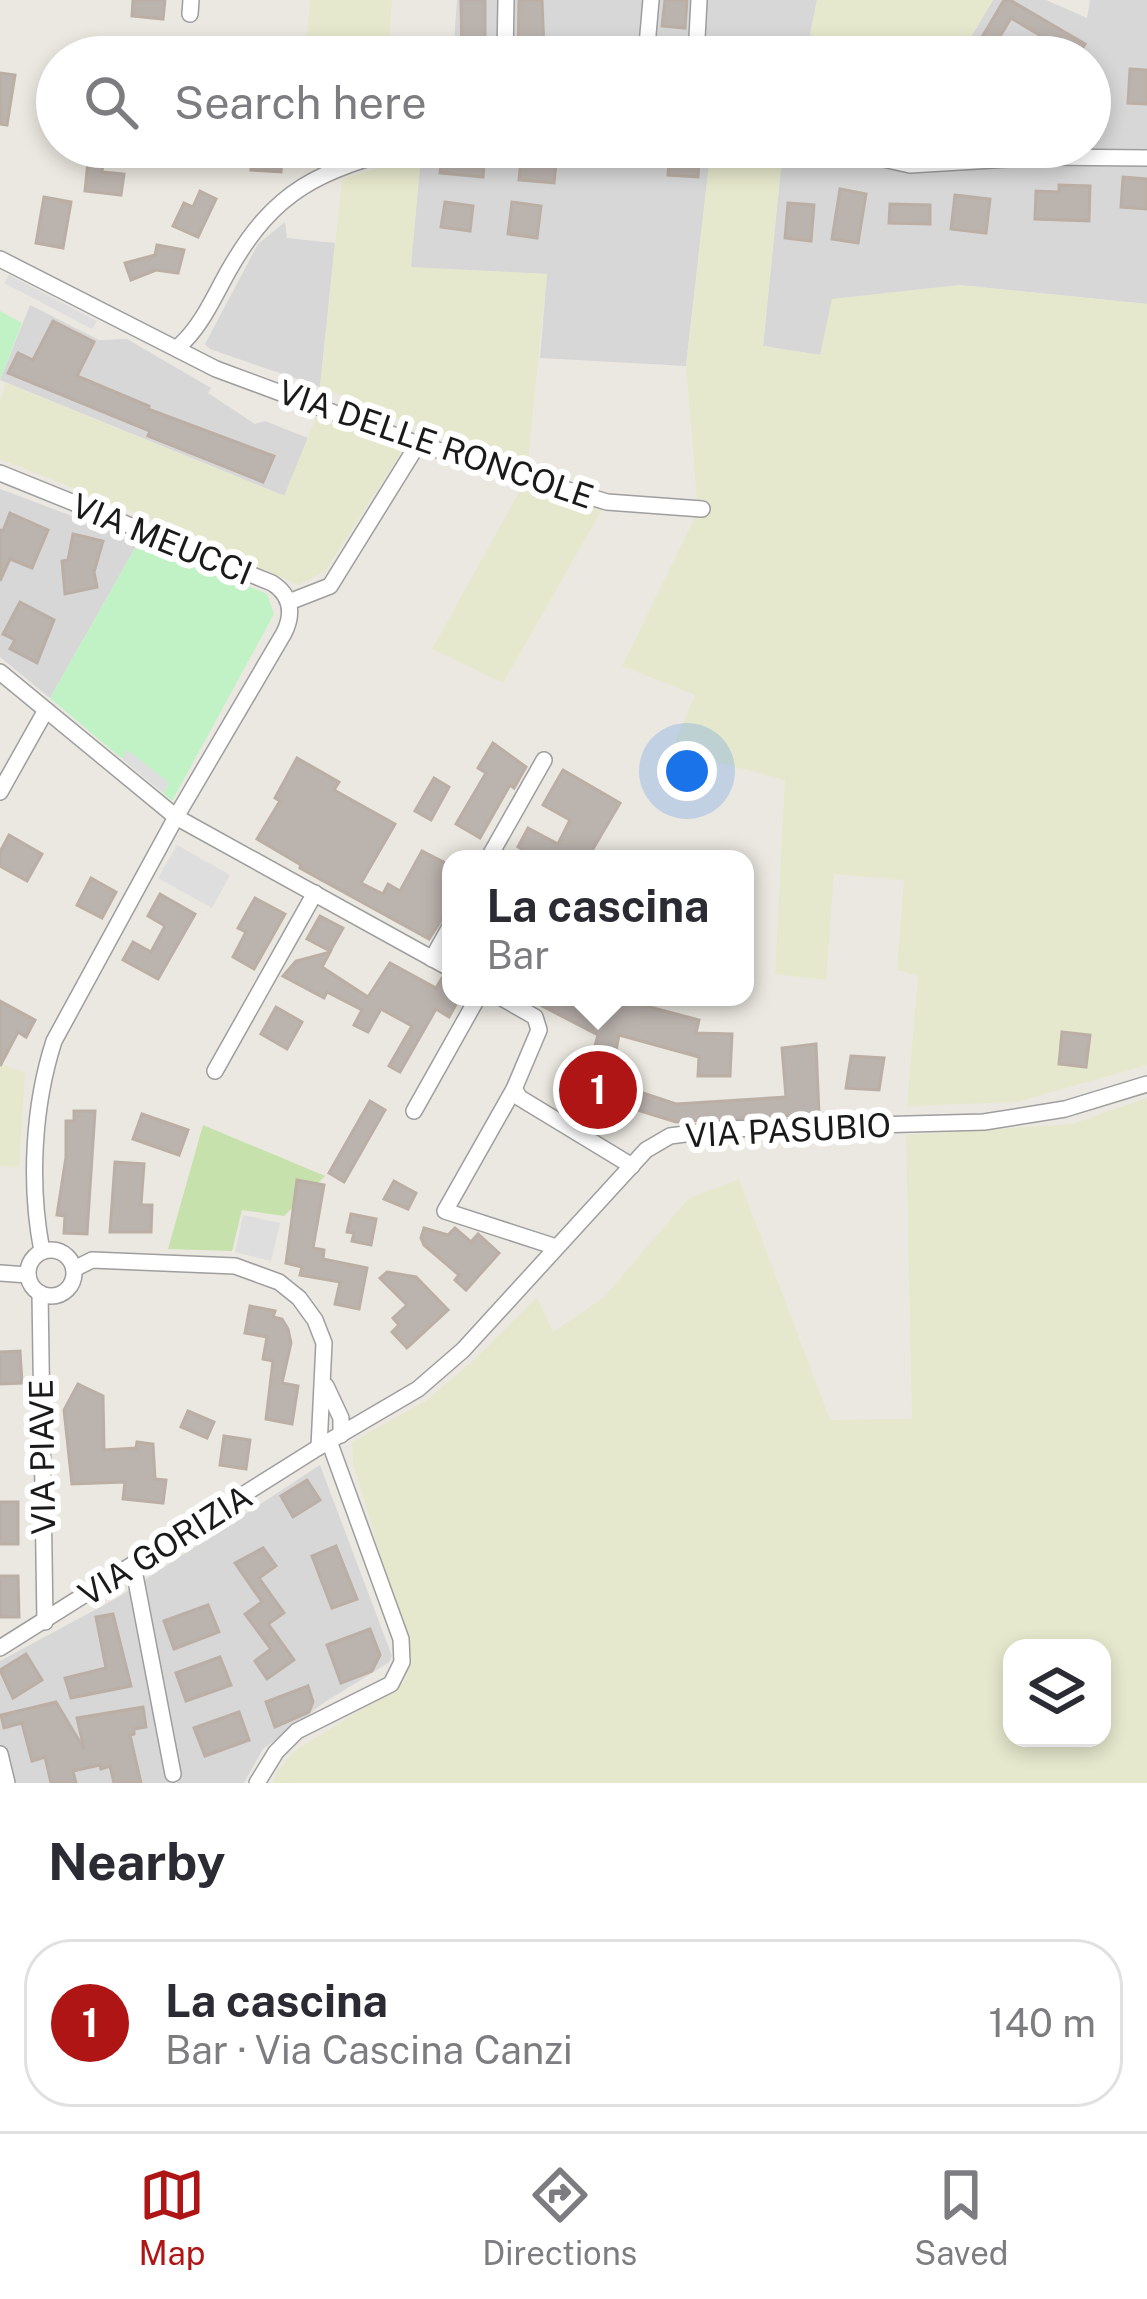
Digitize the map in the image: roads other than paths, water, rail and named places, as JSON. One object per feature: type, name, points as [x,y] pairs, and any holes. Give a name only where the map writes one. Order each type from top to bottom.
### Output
[{"type":"street","points":[[505,36],[506,0]]},
{"type":"street","points":[[648,36],[651,0]]},
{"type":"street","points":[[697,36],[699,0]]},
{"type":"street","points":[[1111,158],[1147,158]]},
{"type":"street","points":[[177,348],[191,335],[243,245],[286,195],[344,168]]},
{"type":"street","name":"VIA DELLE RONCOLE","points":[[0,260],[216,369],[418,444],[607,502],[703,509]]},
{"type":"street","points":[[290,602],[330,586],[418,444]]},
{"type":"street","name":"VIA MEUCCI","points":[[0,473],[272,583],[290,602],[284,633],[176,817],[54,1041],[43,1075],[38,1121],[37,1227],[42,1251]]},
{"type":"street","points":[[0,672],[176,817],[442,964]]},
{"type":"street","points":[[0,792],[46,710]]},
{"type":"street","points":[[493,850],[544,760]]},
{"type":"street","points":[[215,1072],[315,892]]},
{"type":"street","points":[[432,959],[442,941]]},
{"type":"street","points":[[414,1111],[473,1006]]},
{"type":"street","points":[[516,1006],[535,1017],[539,1030],[514,1089],[445,1211],[556,1247]]},
{"type":"street","name":"VIA PASUBIO","points":[[330,1441],[418,1390],[463,1350],[646,1150],[670,1136],[722,1129],[984,1122],[1065,1109],[1147,1084]]},
{"type":"street","points":[[514,1089],[520,1098],[632,1166]]},
{"type":"street","points":[[42,1251],[66,1255],[74,1268],[66,1291],[58,1295],[40,1293],[28,1275],[30,1262],[42,1251]]},
{"type":"street","points":[[74,1268],[92,1260],[235,1266],[268,1276],[299,1298],[324,1343],[330,1441],[401,1639],[402,1662],[391,1684],[297,1731],[275,1752],[257,1783]]},
{"type":"street","points":[[0,1273],[28,1275]]},
{"type":"street","name":"VIA PIAVE","points":[[40,1293],[45,1622]]},
{"type":"street","points":[[323,1377],[340,1418],[330,1441]]},
{"type":"street","name":"VIA GORIZIA","points":[[0,1648],[330,1441]]},
{"type":"street","points":[[133,1565],[173,1774]]},
{"type":"street","points":[[0,1754],[7,1783]]},
{"type":"place","name":"La cascina","points":[[598,1090]]}]
